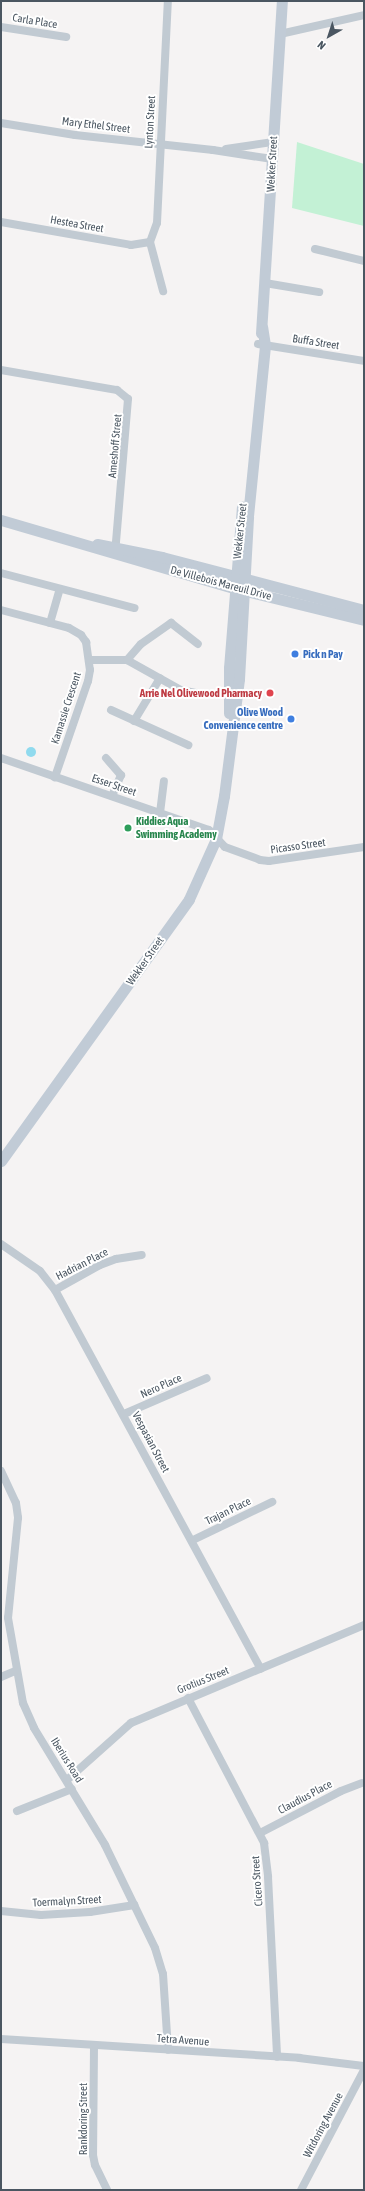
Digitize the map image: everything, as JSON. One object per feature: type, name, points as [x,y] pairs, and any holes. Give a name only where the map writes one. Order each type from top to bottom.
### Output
[{"type":"street","name":"Lynton Street","points":[[150,242],[157,223],[168,1]]},
{"type":"street","name":"Wekker Street","points":[[1,1161],[189,899],[216,839],[224,796],[230,736],[239,679],[240,584],[248,516],[262,344],[282,1]]},
{"type":"street","points":[[280,34],[364,15]]},
{"type":"street","name":"Carla Place","points":[[1,27],[66,37]]},
{"type":"street","name":"Mary Ethel Street","points":[[1,123],[75,135],[160,143],[272,159]]},
{"type":"street","name":"Mary Ethel Street","points":[[213,150],[273,142]]},
{"type":"street","name":"Hestea Street","points":[[1,222],[131,245],[150,242]]},
{"type":"street","points":[[150,242],[163,291]]},
{"type":"street","points":[[315,249],[364,261]]},
{"type":"street","points":[[265,283],[319,292]]},
{"type":"street","name":"Buffa Street","points":[[262,344],[364,361]]},
{"type":"street","name":"Ameshoff Street","points":[[1,370],[117,390],[128,399],[116,550]]},
{"type":"street","name":"De Villebois Mareuil Drive","points":[[1,520],[240,584],[364,620]]},
{"type":"street","points":[[1,573],[134,608]]},
{"type":"street","name":"De Villebois Mareuil Drive","points":[[240,584],[364,610]]},
{"type":"street","points":[[50,623],[60,589]]},
{"type":"street","name":"Kamassie Crescent","points":[[1,610],[69,628],[81,635],[86,642],[89,660],[88,681],[55,777]]},
{"type":"street","points":[[127,660],[141,644],[172,623],[198,644]]},
{"type":"street","points":[[89,660],[127,660],[181,690],[197,693]]},
{"type":"street","points":[[134,721],[160,678]]},
{"type":"street","points":[[111,710],[188,745]]},
{"type":"street","name":"Esser Street","points":[[1,758],[209,830],[216,839]]},
{"type":"street","points":[[106,758],[120,775],[112,796]]},
{"type":"street","points":[[160,813],[164,781]]},
{"type":"street","name":"Picasso Street","points":[[216,839],[245,856],[269,861],[364,848]]},
{"type":"street","name":"Vespasian Street","points":[[1,1244],[40,1271],[55,1290],[193,1540],[261,1669]]},
{"type":"street","name":"Hadrian Place","points":[[55,1290],[100,1265],[116,1259],[142,1255]]},
{"type":"street","name":"Nero Place","points":[[124,1414],[207,1378]]},
{"type":"street","name":"Iberius Road","points":[[1,1471],[16,1503],[18,1518],[8,1618],[15,1671],[27,1716],[105,1845],[162,1967],[168,2050]]},
{"type":"street","name":"Trajan Place","points":[[193,1540],[272,1502]]},
{"type":"street","name":"Grotius Street","points":[[67,1780],[131,1723],[364,1625]]},
{"type":"street","points":[[1,1676],[15,1671]]},
{"type":"street","name":"Cicero Street","points":[[188,1698],[260,1833],[266,1855],[277,2057]]},
{"type":"street","name":"Claudius Place","points":[[260,1833],[341,1791],[362,1783]]},
{"type":"street","points":[[17,1811],[72,1789]]},
{"type":"street","name":"Toermalyn Street","points":[[1,1911],[41,1915],[90,1912],[134,1906]]},
{"type":"street","name":"Tetra Avenue","points":[[1,2039],[277,2057],[364,2066]]},
{"type":"street","name":"Rankdoring Street","points":[[94,2046],[93,2155],[97,2171],[107,2190]]},
{"type":"street","name":"Witdoring Avenue","points":[[301,2190],[364,2070]]},
{"type":"green space","points":[[297,142],[364,164],[364,226],[292,208]]},
{"type":"water","points":[[31,747],[36,752],[31,757],[26,752]]},
{"type":"place","name":"Pick n Pay","points":[[295,654]]},
{"type":"place","name":"Arrie Nel Olivewood Pharmacy","points":[[270,693]]},
{"type":"place","name":"Olive Wood Convenience centre","points":[[291,719]]},
{"type":"place","name":"Kiddies Aqua Swimming Academy","points":[[128,828]]}]
